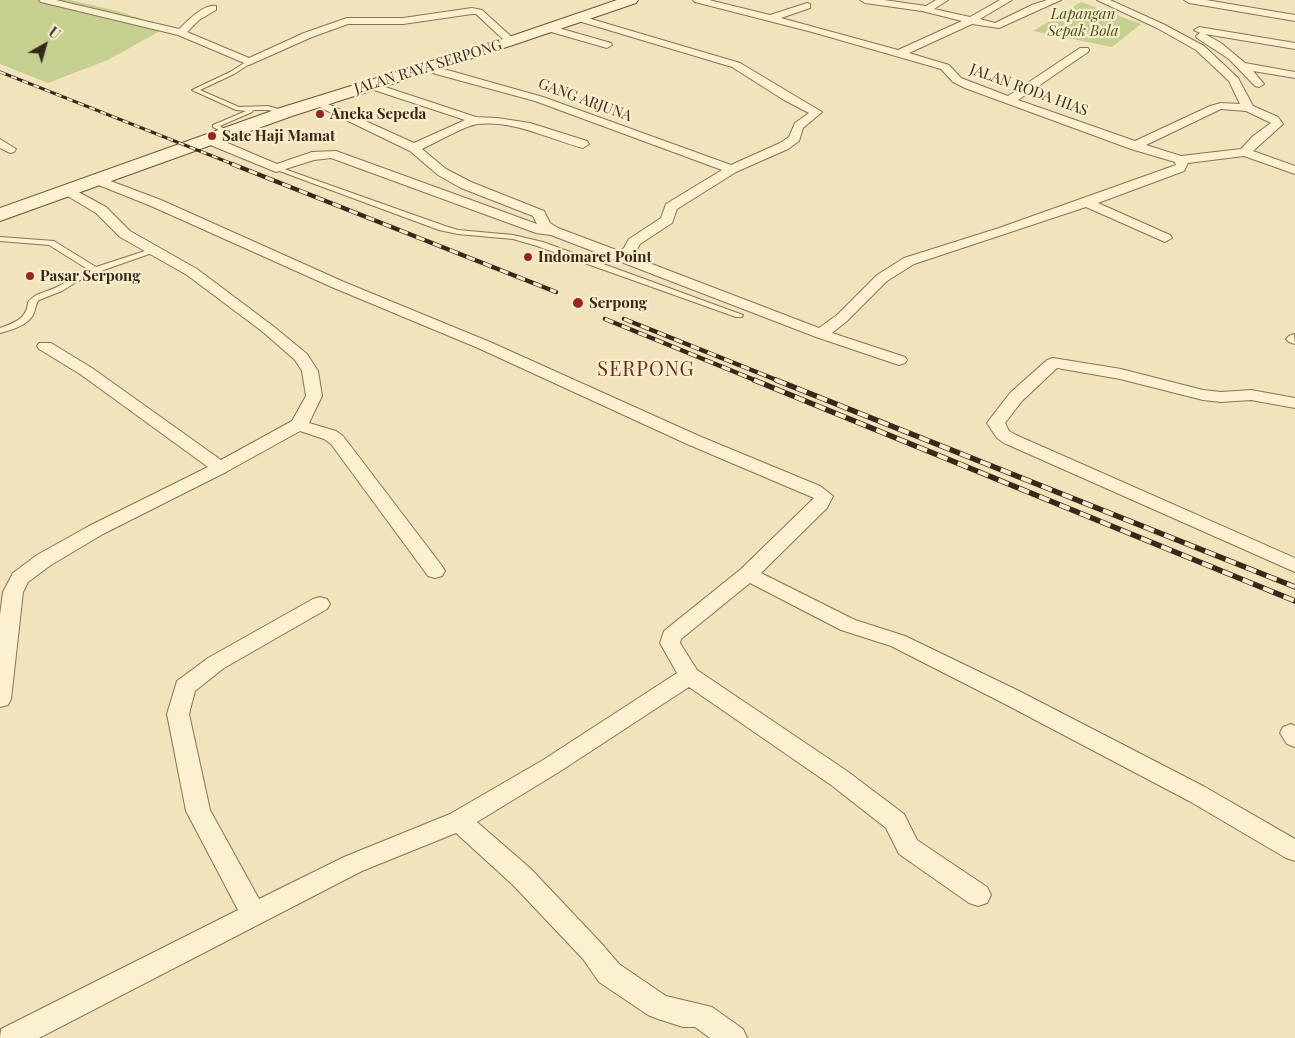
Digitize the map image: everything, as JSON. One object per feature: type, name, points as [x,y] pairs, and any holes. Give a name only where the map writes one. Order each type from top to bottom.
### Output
[{"type":"main road","name":"JALAN RAYA SERPONG","points":[[0,216],[100,181],[226,132],[511,41],[630,0]]},
{"type":"street","points":[[44,0],[181,34],[249,62],[308,35],[344,22],[403,21],[470,11],[479,12],[511,41]]},
{"type":"street","name":"JALAN RODA HIAS","points":[[698,0],[732,7],[944,67],[960,82],[1164,156],[1181,160],[1245,152],[1295,170]]},
{"type":"street","points":[[732,7],[747,0]]},
{"type":"street","points":[[865,0],[926,9],[970,21],[998,25],[1035,7],[1056,0]]},
{"type":"street","points":[[926,9],[943,0]]},
{"type":"street","points":[[899,54],[970,21],[1007,0]]},
{"type":"street","points":[[1102,0],[1160,26],[1200,48],[1234,80],[1248,108]]},
{"type":"street","points":[[1189,0],[1295,18]]},
{"type":"street","points":[[771,18],[807,6]]},
{"type":"street","points":[[181,34],[196,18],[213,8]]},
{"type":"street","points":[[578,18],[736,65],[788,98],[816,111],[797,127],[794,139],[784,146],[732,169],[671,207],[667,220],[634,242],[630,250],[621,256]]},
{"type":"street","points":[[548,28],[607,45]]},
{"type":"street","points":[[1259,84],[1244,66],[1211,41],[1185,28],[1295,46]]},
{"type":"street","points":[[1009,101],[1084,50]]},
{"type":"street","points":[[1244,66],[1295,76]]},
{"type":"street","name":"GANG ARJUNA","points":[[426,67],[469,81],[510,89],[732,169]]},
{"type":"street","points":[[369,85],[475,120],[497,121],[530,127],[583,144]]},
{"type":"street","points":[[316,102],[414,148],[442,172],[466,185],[537,213],[541,216],[544,225],[553,231],[821,334],[899,360]]},
{"type":"street","points":[[1135,146],[1221,106],[1248,108],[1274,119],[1277,124],[1257,139],[1245,152]]},
{"type":"street","points":[[414,148],[475,120]]},
{"type":"street","points":[[207,139],[276,168],[324,153],[332,154],[541,230],[553,231]]},
{"type":"street","points":[[0,143],[10,149],[0,152]]},
{"type":"street","points":[[821,334],[842,318],[882,278],[909,261],[1004,231],[1180,168],[1182,165],[1181,160]]},
{"type":"street","points":[[100,181],[156,203],[339,285],[484,345],[630,412],[814,490],[824,496],[820,504],[748,574],[671,636],[670,643],[689,676],[868,799],[901,827],[904,842],[908,847],[978,895]]},
{"type":"street","points":[[0,699],[13,592],[20,578],[33,567],[96,530],[220,468],[298,425],[305,416],[314,396],[312,379],[306,363],[268,329],[192,272],[125,234],[101,210],[69,191]]},
{"type":"street","points":[[1086,202],[1165,238]]},
{"type":"street","points":[[45,346],[86,371],[220,468]]},
{"type":"street","points":[[1295,403],[1251,394],[1221,397],[1203,395],[1121,374],[1053,363],[1016,397],[996,423],[1003,434],[1010,439],[1295,566]]},
{"type":"street","points":[[298,425],[330,435],[337,440],[435,571]]},
{"type":"street","points":[[748,574],[848,625],[898,640],[1011,697],[1197,794],[1295,851]]},
{"type":"street","points":[[254,914],[198,812],[178,714],[184,687],[216,663],[320,604]]},
{"type":"street","points":[[11,1038],[354,864],[459,821],[551,766],[689,676]]},
{"type":"street","points":[[459,821],[522,877],[592,952],[609,973],[658,1006],[683,1014],[702,1016],[733,1038]]},
{"type":"lane","points":[[249,62],[232,73],[195,90],[238,109],[272,108],[286,112]]},
{"type":"lane","points":[[226,132],[216,126],[255,109]]},
{"type":"lane","points":[[276,168],[442,228],[458,232],[514,237],[565,251],[739,315]]},
{"type":"lane","points":[[0,239],[50,243],[95,270]]},
{"type":"lane","points":[[0,331],[28,318],[32,313],[32,302],[36,298],[59,289],[95,270],[154,251]]},
{"type":"green space","points":[[0,0],[69,0],[117,11],[167,27],[108,60],[48,83],[0,64]]},
{"type":"green space","name":"Lapangan Sepak Bola","points":[[1081,2],[1141,24],[1112,47],[1033,31]]},
{"type":"railway","points":[[0,72],[235,165]]},
{"type":"railway","points":[[232,164],[556,292]]},
{"type":"railway","points":[[605,319],[757,381]]},
{"type":"railway","points":[[624,319],[779,381]]},
{"type":"railway","points":[[754,380],[1295,601]]},
{"type":"railway","points":[[776,380],[1295,587]]},
{"type":"place","name":"Aneka Sepeda","points":[[320,114]]},
{"type":"place","name":"Sate Haji Mamat","points":[[212,136]]},
{"type":"place","name":"Indomaret Point","points":[[528,257]]},
{"type":"place","name":"Pasar Serpong","points":[[30,276]]},
{"type":"place","name":"Serpong","points":[[578,303]]},
{"type":"district","name":"SERPONG","points":[[646,370]]}]
